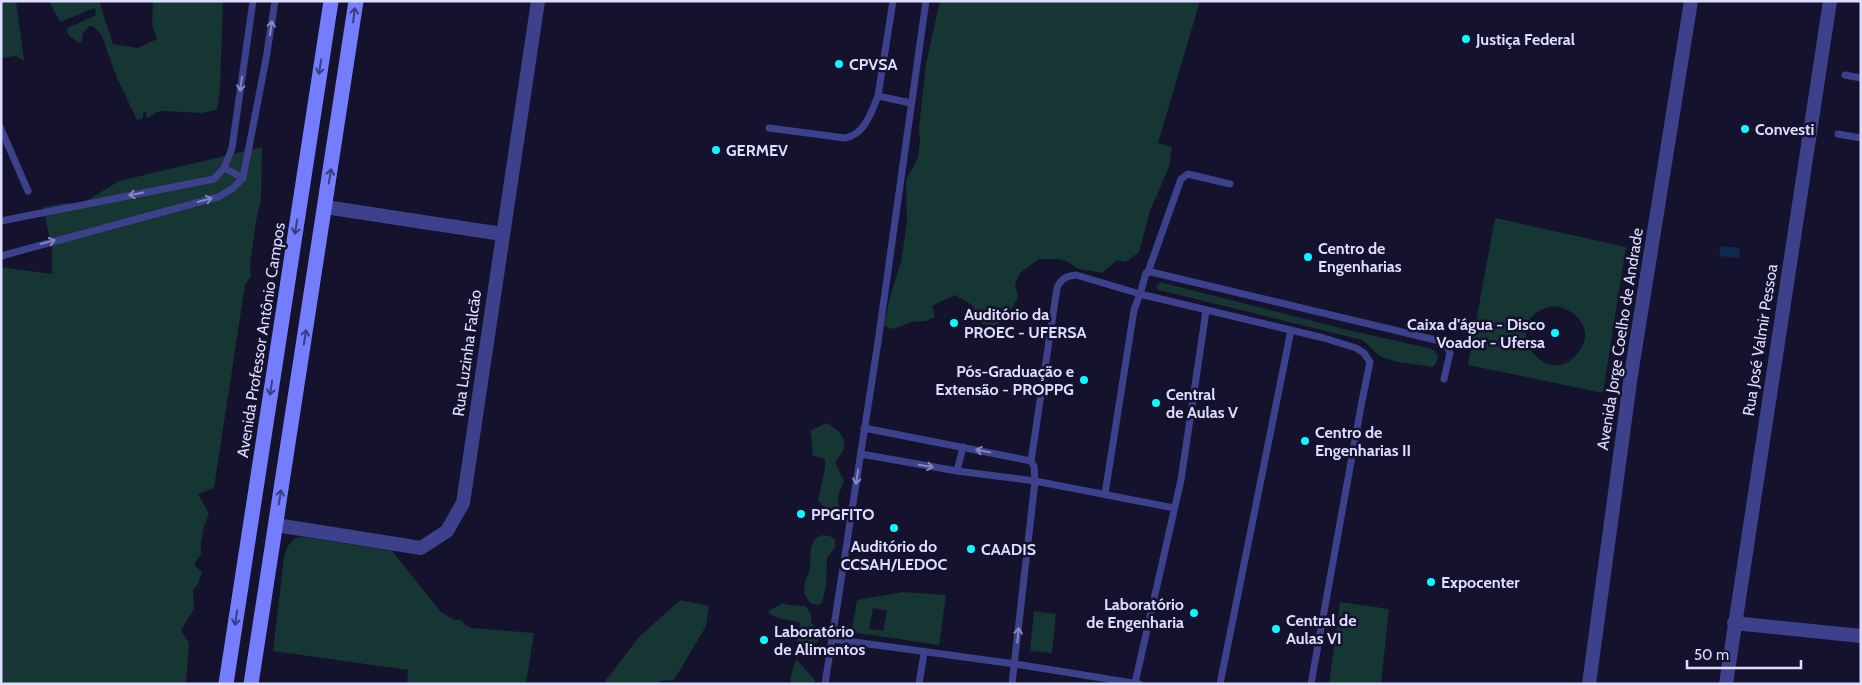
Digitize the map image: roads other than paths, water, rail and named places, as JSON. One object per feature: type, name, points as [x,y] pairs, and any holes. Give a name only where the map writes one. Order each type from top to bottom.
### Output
[{"type":"street","name":"Avenida Professor Antônio Campos","points":[[226,684],[331,1]]},
{"type":"street","points":[[252,684],[356,1]]},
{"type":"street","name":"Rua Luzinha Falcão","points":[[276,525],[421,548],[447,531],[464,503],[502,234],[538,1]]},
{"type":"street","name":"Avenida Jorge Coelho de Andrade","points":[[1589,684],[1631,375],[1691,1]]},
{"type":"street","name":"Rua José Valmir Pessoa","points":[[1726,684],[1830,1]]},
{"type":"street","points":[[325,34],[351,41]]},
{"type":"street","points":[[325,207],[502,234]]},
{"type":"street","points":[[246,556],[271,561]]},
{"type":"street","points":[[240,595],[264,602]]},
{"type":"street","points":[[1734,623],[1861,636]]},
{"type":"lane","points":[[1,221],[214,179],[224,168],[232,148],[253,1]]},
{"type":"lane","points":[[1,256],[218,197],[232,190],[243,178],[275,1]]},
{"type":"lane","points":[[769,128],[845,138],[854,136],[862,129],[878,96],[894,1]]},
{"type":"lane","points":[[825,684],[878,342],[926,1]]},
{"type":"lane","points":[[1845,75],[1861,78]]},
{"type":"lane","points":[[878,96],[911,103]]},
{"type":"lane","points":[[1,129],[28,191]]},
{"type":"lane","points":[[1838,134],[1861,138]]},
{"type":"lane","points":[[224,168],[243,178]]},
{"type":"lane","points":[[1105,494],[1134,310],[1180,179],[1188,174],[1230,184]]},
{"type":"lane","points":[[1148,272],[1440,340],[1450,353],[1444,380]]},
{"type":"lane","points":[[1012,684],[1034,495],[1034,466],[1031,461],[1057,288],[1060,281],[1067,276],[1076,274],[1140,294],[1291,330],[1356,348],[1364,353],[1370,362],[1311,684]]},
{"type":"lane","points":[[1135,683],[1181,480],[1206,310]]},
{"type":"lane","points":[[1220,684],[1291,330]]},
{"type":"lane","points":[[864,428],[1031,461]]},
{"type":"lane","points":[[957,471],[963,447]]},
{"type":"lane","points":[[860,454],[957,471],[1035,481],[1174,508]]},
{"type":"lane","points":[[832,640],[1015,664],[1140,684]]},
{"type":"lane","points":[[918,684],[924,653]]},
{"type":"water","points":[[1721,246],[1740,248],[1739,258],[1719,256]]},
{"type":"place","name":"Justiça Federal","points":[[1466,39]]},
{"type":"place","name":"CPVSA","points":[[839,64]]},
{"type":"place","name":"Convesti","points":[[1745,129]]},
{"type":"place","name":"GERMEV","points":[[716,150]]},
{"type":"place","name":"Centro de Engenharias","points":[[1308,257]]},
{"type":"place","name":"Auditório da PROEC - UFERSA","points":[[954,323]]},
{"type":"place","name":"Caixa d'água - Disco Voador - Ufersa","points":[[1555,333]]},
{"type":"place","name":"Pós-Graduação e Extensão - PROPPG","points":[[1084,380]]},
{"type":"place","name":"Central de Aulas V","points":[[1156,403]]},
{"type":"place","name":"Centro de Engenharias II","points":[[1305,441]]},
{"type":"place","name":"PPGFITO","points":[[801,514]]},
{"type":"place","name":"Auditório do CCSAH/LEDOC","points":[[894,528]]},
{"type":"place","name":"CAADIS","points":[[971,549]]},
{"type":"place","name":"Expocenter","points":[[1431,582]]},
{"type":"place","name":"Laboratório de Engenharia","points":[[1194,613]]},
{"type":"place","name":"Central de Aulas VI","points":[[1276,629]]},
{"type":"place","name":"Laboratório de Alimentos","points":[[764,640]]}]
